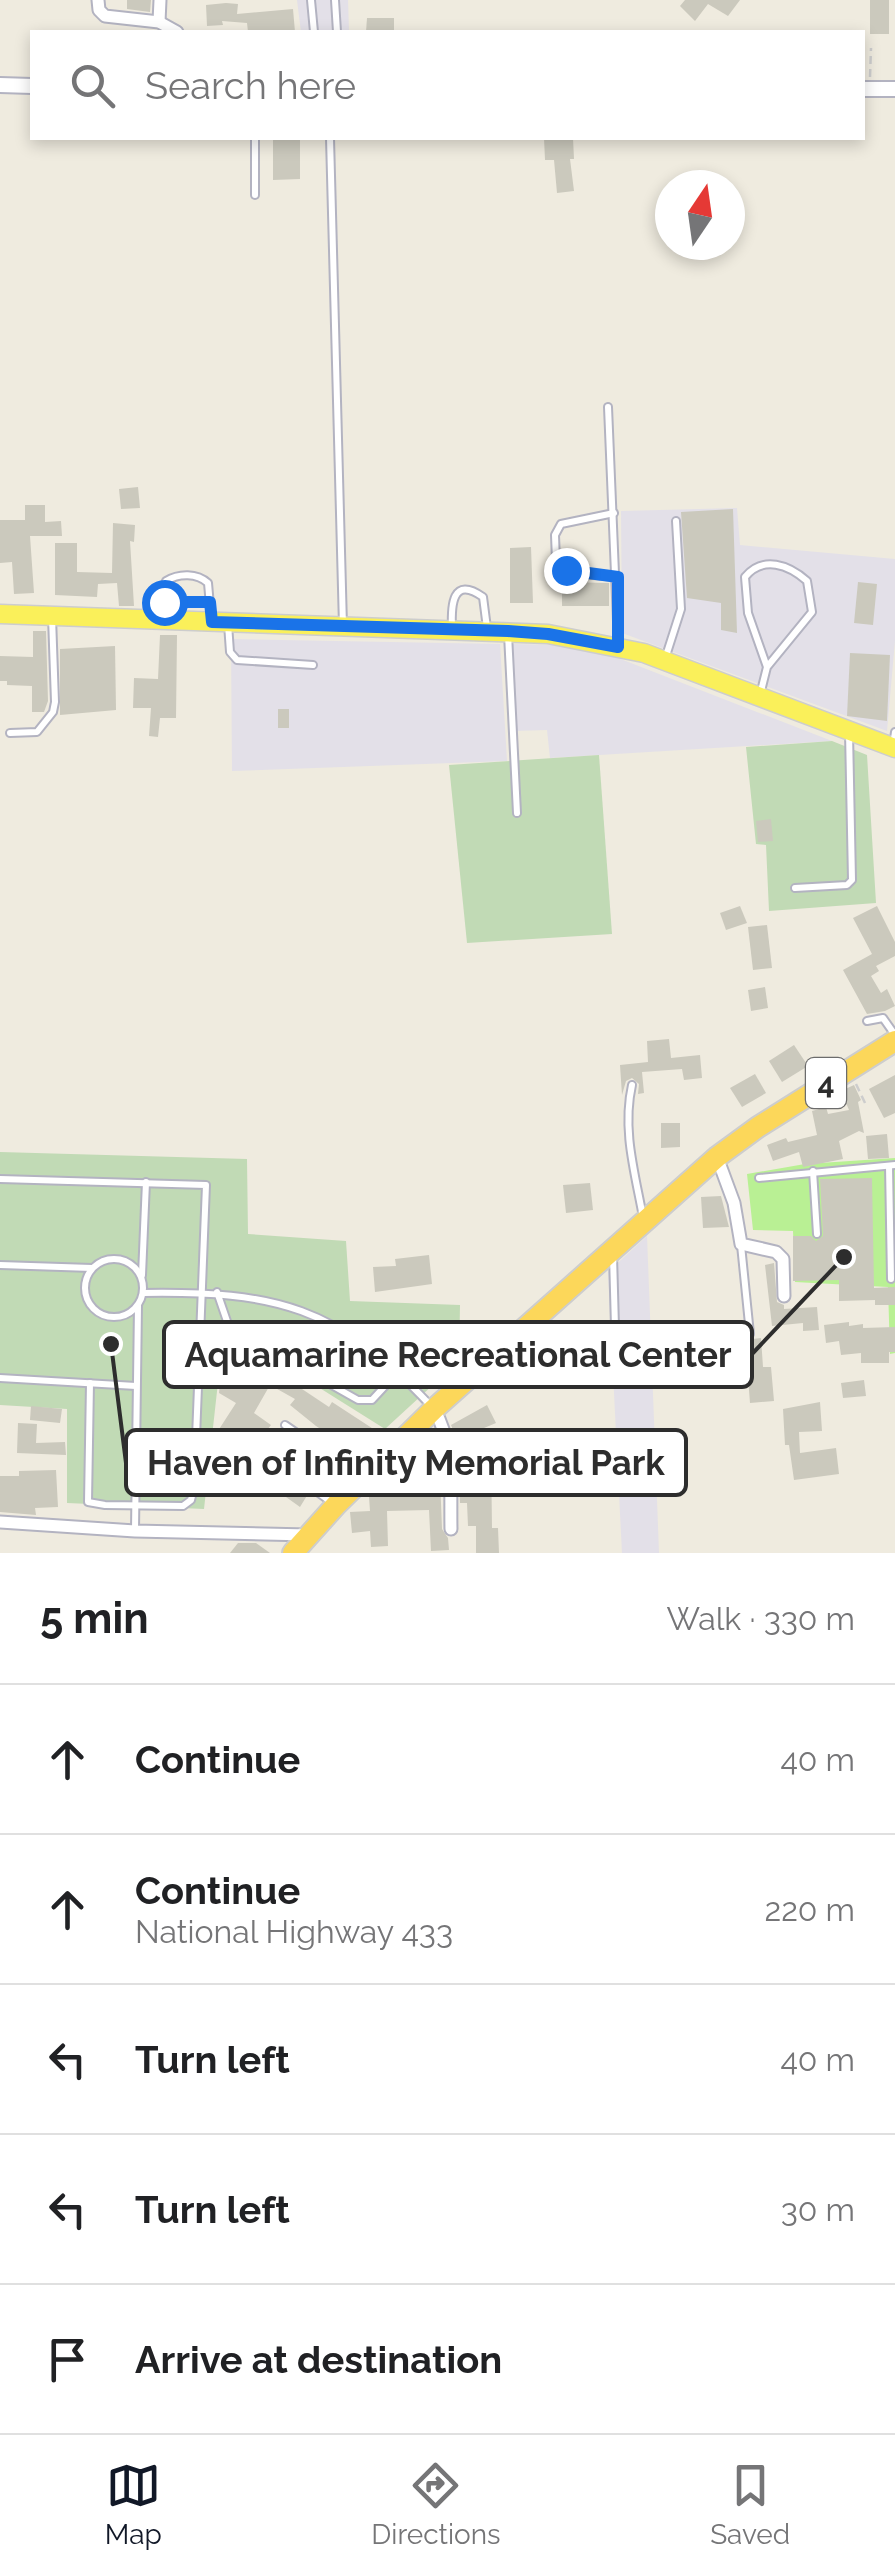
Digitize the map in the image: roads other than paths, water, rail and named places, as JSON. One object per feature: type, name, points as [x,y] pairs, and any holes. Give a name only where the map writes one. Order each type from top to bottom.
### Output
[{"type":"highway","name":"4","points":[[293,1553],[434,1409],[717,1157],[895,1038]]},
{"type":"main road","points":[[0,614],[163,611],[342,628],[548,634],[664,660],[850,731],[894,742]]},
{"type":"street","points":[[98,0],[99,10],[105,16],[160,22],[174,30]]},
{"type":"street","points":[[160,0],[160,22]]},
{"type":"street","points":[[0,85],[30,86]]},
{"type":"street","points":[[866,89],[895,88]]},
{"type":"street","points":[[717,1157],[734,1203],[741,1244],[776,1252],[784,1259],[784,1296]]},
{"type":"street","points":[[434,1409],[449,1454],[452,1529]]},
{"type":"street","points":[[0,1522],[135,1531],[308,1535]]},
{"type":"lane","points":[[310,0],[314,30]]},
{"type":"lane","points":[[334,0],[337,30]]},
{"type":"lane","points":[[255,140],[255,195]]},
{"type":"lane","points":[[330,140],[342,628]]},
{"type":"lane","points":[[608,407],[618,647]]},
{"type":"lane","points":[[614,514],[561,524],[556,535],[556,561],[566,570],[580,574],[618,577]]},
{"type":"lane","points":[[664,660],[681,609],[676,521]]},
{"type":"lane","points":[[760,696],[767,667],[812,612],[807,581],[794,569],[767,564],[754,566],[745,577],[748,613],[767,667]]},
{"type":"lane","points":[[163,611],[166,581],[188,575],[202,578],[208,584],[230,652],[237,660],[313,665]]},
{"type":"lane","points":[[452,630],[453,598],[467,590],[483,597],[487,630]]},
{"type":"lane","points":[[10,733],[37,732],[52,712],[52,616]]},
{"type":"lane","points":[[508,631],[517,813]]},
{"type":"lane","points":[[795,888],[847,885],[852,880],[850,731]]},
{"type":"lane","points":[[866,1021],[883,1018],[895,1038]]},
{"type":"lane","points":[[632,1085],[627,1118],[629,1142],[644,1221]]},
{"type":"lane","points":[[760,1178],[892,1165],[890,1278]]},
{"type":"lane","points":[[813,1171],[817,1234]]},
{"type":"lane","points":[[0,1179],[206,1185],[191,1500],[170,1508],[88,1502],[90,1383]]},
{"type":"lane","points":[[135,1531],[138,1306],[143,1293],[146,1182]]},
{"type":"lane","points":[[741,1244],[750,1334]]},
{"type":"lane","points":[[613,1249],[615,1327]]},
{"type":"lane","points":[[138,1306],[114,1318],[100,1314],[90,1306],[84,1293],[85,1279],[92,1268],[105,1260],[120,1259],[134,1266],[142,1278]]},
{"type":"lane","points":[[0,1264],[92,1268]]},
{"type":"lane","points":[[143,1293],[216,1292],[276,1302],[353,1335],[398,1372],[434,1409]]},
{"type":"lane","points":[[216,1292],[229,1327]]},
{"type":"lane","points":[[201,1326],[229,1327],[365,1402],[372,1400],[398,1372]]},
{"type":"lane","points":[[353,1335],[377,1332],[422,1337]]},
{"type":"lane","points":[[0,1378],[136,1386]]},
{"type":"lane","points":[[285,1425],[364,1479]]},
{"type":"lane","points":[[258,1449],[336,1505]]},
{"type":"place","name":"Aquamarine Recreational Center","points":[[844,1257]]},
{"type":"place","name":"Haven of Infinity Memorial Park","points":[[111,1344]]}]
